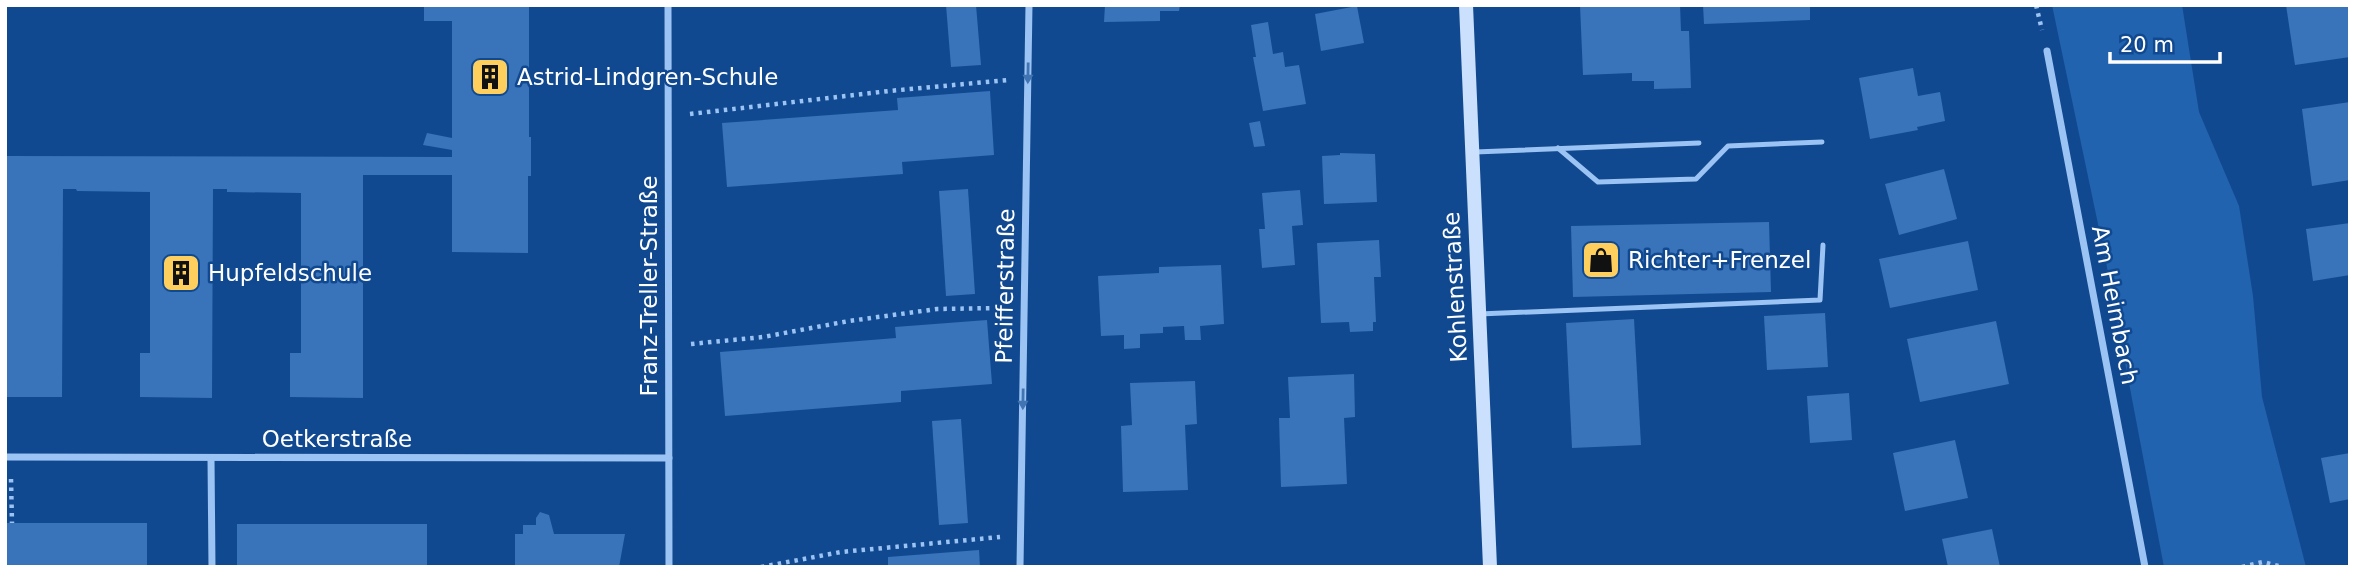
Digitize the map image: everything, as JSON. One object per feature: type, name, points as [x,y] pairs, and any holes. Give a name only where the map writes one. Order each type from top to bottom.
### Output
[{"type":"main road","name":"Kohlenstraße","points":[[1466,5],[1490,567]]},
{"type":"street","name":"Franz-Treller-Straße","points":[[668,5],[669,567]]},
{"type":"street","name":"Pfeifferstraße","points":[[1020,567],[1029,5]]},
{"type":"street","name":"Am Heimbach","points":[[2048,51],[2145,567]]},
{"type":"street","name":"Oetkerstraße","points":[[8,457],[669,458]]},
{"type":"street","points":[[211,458],[212,567]]},
{"type":"lane","points":[[1558,148],[1598,182],[1696,179],[1728,146],[1822,142]]},
{"type":"lane","points":[[1472,152],[1699,143]]},
{"type":"lane","points":[[1479,314],[1820,300],[1823,245]]},
{"type":"path","points":[[668,116],[1028,78]]},
{"type":"path","points":[[669,346],[764,337],[849,321],[937,310],[1024,307]]},
{"type":"path","points":[[8,457],[12,523]]},
{"type":"path","points":[[761,567],[841,552],[1021,536]]},
{"type":"path","points":[[2242,567],[2263,562],[2282,567]]},
{"type":"shaded area","points":[[2052,5],[2182,5],[2199,112],[2239,206],[2253,296],[2262,397],[2306,567],[2164,567],[2106,262]]},
{"type":"building","name":"Hupfeldschule","points":[[424,5],[529,5],[531,176],[528,176],[528,253],[452,252],[452,175],[363,175],[363,398],[290,397],[290,353],[301,353],[301,193],[227,192],[227,189],[213,189],[212,398],[140,397],[140,353],[150,353],[150,192],[63,189],[62,397],[5,397],[5,156],[452,157],[452,150],[423,145],[427,133],[452,138],[452,21],[424,21]]},
{"type":"building","points":[[946,5],[976,5],[981,65],[951,67]]},
{"type":"building","points":[[1105,5],[1180,5],[1179,11],[1160,11],[1160,21],[1104,22]]},
{"type":"building","points":[[1580,5],[1680,5],[1681,31],[1689,31],[1691,88],[1654,89],[1654,81],[1632,81],[1632,73],[1583,75]]},
{"type":"building","points":[[1703,5],[1810,5],[1810,20],[1704,24]]},
{"type":"building","points":[[2286,5],[2350,5],[2350,57],[2295,65]]},
{"type":"building","points":[[1357,6],[1364,43],[1321,51],[1315,14]]},
{"type":"building","points":[[1268,22],[1273,54],[1283,52],[1285,67],[1299,65],[1306,104],[1263,111],[1253,57],[1256,57],[1251,25]]},
{"type":"building","points":[[1913,68],[1918,96],[1940,92],[1945,121],[1917,127],[1918,130],[1870,139],[1859,78]]},
{"type":"building","points":[[990,91],[994,155],[902,162],[903,174],[727,187],[722,123],[898,110],[897,98]]},
{"type":"building","points":[[2350,102],[2350,180],[2312,186],[2302,109]]},
{"type":"building","points":[[1260,121],[1265,146],[1254,147],[1249,123]]},
{"type":"building","points":[[1340,153],[1375,154],[1377,202],[1324,204],[1322,156]]},
{"type":"building","points":[[1944,169],[1957,219],[1899,235],[1885,184]]},
{"type":"building","points":[[968,189],[975,294],[946,296],[939,191]]},
{"type":"building","points":[[1300,190],[1303,225],[1292,226],[1295,265],[1262,268],[1259,229],[1265,229],[1262,193]]},
{"type":"building","points":[[1769,222],[1771,292],[1573,297],[1571,226]]},
{"type":"building","points":[[2350,223],[2350,275],[2313,281],[2306,229]]},
{"type":"building","points":[[1379,240],[1381,277],[1374,277],[1376,322],[1373,322],[1373,331],[1350,332],[1349,322],[1321,323],[1317,243]]},
{"type":"building","points":[[1968,241],[1978,290],[1890,308],[1879,259]]},
{"type":"building","points":[[1221,265],[1224,324],[1200,326],[1201,340],[1185,340],[1184,326],[1163,327],[1163,333],[1140,334],[1140,348],[1124,349],[1124,335],[1101,336],[1098,276],[1159,273],[1159,267]]},
{"type":"building","points":[[1825,313],[1828,367],[1767,370],[1764,316]]},
{"type":"building","points":[[1634,319],[1641,445],[1572,448],[1566,323]]},
{"type":"building","points":[[987,320],[992,384],[901,391],[901,402],[725,416],[720,352],[896,338],[895,327]]},
{"type":"building","points":[[1996,321],[2009,384],[1920,402],[1907,339]]},
{"type":"building","points":[[1354,374],[1355,417],[1344,418],[1347,484],[1281,487],[1279,418],[1290,418],[1288,377]]},
{"type":"building","points":[[1195,381],[1197,424],[1185,425],[1188,490],[1123,492],[1121,426],[1132,425],[1130,383]]},
{"type":"building","points":[[1849,393],[1852,440],[1810,443],[1807,396]]},
{"type":"building","points":[[961,419],[968,523],[939,525],[932,421]]},
{"type":"building","points":[[1955,440],[1968,498],[1905,511],[1893,453]]},
{"type":"building","points":[[2350,453],[2350,499],[2330,503],[2321,458]]},
{"type":"building","points":[[540,512],[549,515],[554,534],[625,534],[619,567],[515,567],[515,534],[523,534],[523,525],[536,525]]},
{"type":"building","points":[[5,523],[147,523],[147,567],[5,567]]},
{"type":"building","points":[[237,524],[427,524],[427,567],[237,567]]},
{"type":"building","points":[[1992,529],[2000,567],[1948,567],[1942,539]]},
{"type":"building","points":[[979,550],[980,567],[888,567],[888,557]]},
{"type":"place","name":"Astrid-Lindgren-Schule","points":[[490,77]]},
{"type":"place","name":"Richter+Frenzel","points":[[1601,260]]},
{"type":"place","name":"Hupfeldschule","points":[[181,273]]}]
